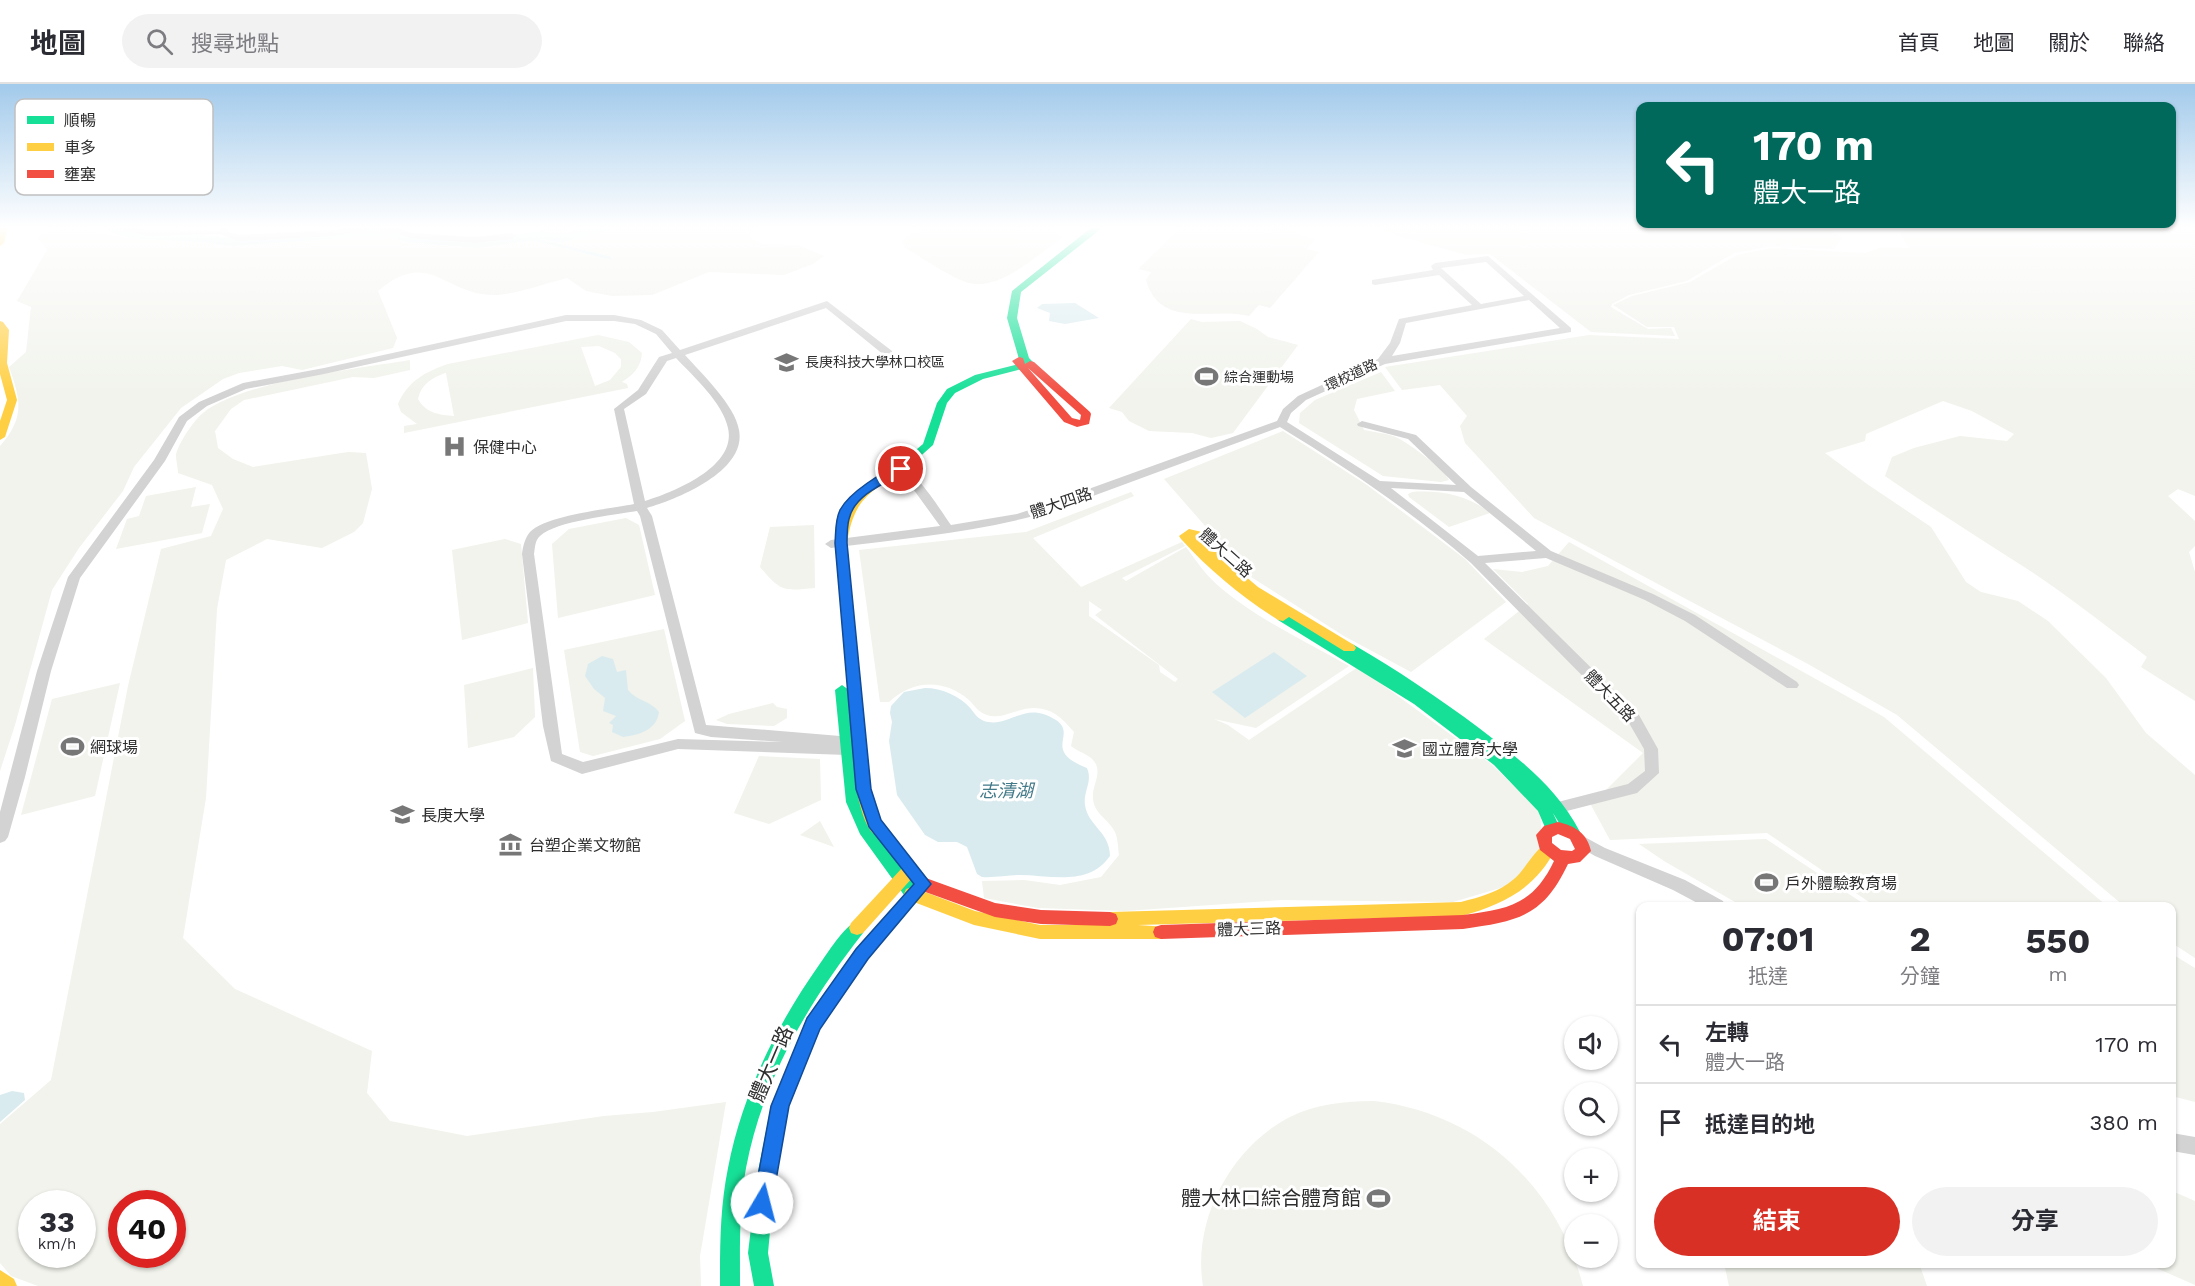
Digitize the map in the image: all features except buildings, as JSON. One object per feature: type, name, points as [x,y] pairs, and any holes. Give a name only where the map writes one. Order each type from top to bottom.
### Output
[{"type":"street","points":[[1023,362],[1086,414],[1085,422],[1077,424],[1068,420],[1023,362],[1012,318],[1017,291],[1027,283]]},
{"type":"street","points":[[1453,283],[1478,306],[1531,297]]},
{"type":"street","points":[[1382,361],[1568,330],[1515,283]]},
{"type":"street","points":[[851,745],[711,732],[700,729],[646,516],[640,506],[619,409],[624,402],[642,394],[657,365],[663,359],[827,304],[888,352]]},
{"type":"street","name":"環校道路","points":[[1281,423],[1287,411],[1302,398],[1382,361],[1397,343],[1402,321],[1478,306]]},
{"type":"street","points":[[0,837],[18,777],[44,671],[74,577],[159,461],[183,419],[203,404],[243,386],[324,371],[566,318],[605,318],[651,326],[659,332],[722,406],[734,430],[733,450],[717,469],[694,485],[640,506],[555,524],[536,533],[529,543],[528,554],[556,757],[582,768],[678,744],[851,745]]},
{"type":"street","points":[[0,324],[4,330],[2,363],[12,400],[0,437]]},
{"type":"street","points":[[912,894],[865,830],[853,802],[836,543],[846,509],[865,489],[915,459],[934,436],[943,400],[950,392],[981,377],[1023,362]]},
{"type":"street","name":"體大五路","points":[[1281,423],[1379,484],[1443,531],[1476,560],[1634,719],[1651,749],[1652,773],[1632,789],[1559,807]]},
{"type":"street","name":"體大四路","points":[[836,543],[948,529],[1019,517],[1281,423]]},
{"type":"street","points":[[1362,424],[1412,437],[1467,489],[1547,554],[1649,597],[1690,618],[1792,685]]},
{"type":"street","points":[[898,468],[918,488],[948,529]]},
{"type":"street","points":[[1379,484],[1467,489]]},
{"type":"street","name":"體大二路","points":[[1552,828],[1544,808],[1499,761],[1419,700],[1248,596],[1219,573],[1185,536],[1189,533],[1198,535],[1232,574],[1262,596],[1374,662],[1437,703],[1514,762],[1559,807],[1576,836]]},
{"type":"street","points":[[1476,560],[1547,554]]},
{"type":"street","points":[[851,745],[874,823],[923,884]]},
{"type":"street","points":[[1576,836],[1583,851],[1575,858],[1563,859],[1547,850],[1542,839],[1552,828],[1576,836],[1600,852],[1679,885],[1710,902]]},
{"type":"street","name":"體大三路","points":[[923,884],[995,910],[1041,917],[1126,919],[1461,909],[1496,900],[1515,891],[1528,881],[1547,850]]},
{"type":"street","name":"體大三路","points":[[912,894],[974,918],[1040,932],[1125,933],[1463,922],[1508,916],[1531,906],[1548,890],[1563,859]]},
{"type":"street","name":"體大一路","points":[[730,1286],[730,1218],[736,1169],[754,1103],[773,1054],[789,1021],[831,957],[912,869]]},
{"type":"street","name":"體大一路","points":[[764,1286],[758,1253],[762,1203],[780,1106],[790,1078],[813,1024],[862,954],[923,884]]},
{"type":"street","points":[[2176,1143],[2195,1146]]},
{"type":"street","points":[[0,1280],[7,1286]]},
{"type":"shaded area","points":[[28,283],[390,283],[378,291],[397,338],[393,348],[302,370],[282,366],[239,373],[223,379],[181,408],[134,467],[123,491],[79,548],[52,590],[0,771],[0,446],[14,426],[17,417],[18,399],[9,367],[26,352],[31,307],[17,301]]},
{"type":"shaded area","points":[[452,283],[549,283],[521,291],[494,295],[462,288]]},
{"type":"shaded area","points":[[574,283],[682,283],[652,295],[612,296],[586,291]]},
{"type":"shaded area","points":[[1147,283],[1292,283],[1270,308],[1259,305],[1249,316],[1175,311],[1163,305],[1153,296]]},
{"type":"shaded area","points":[[1528,283],[1678,283],[1629,295],[1612,304],[1611,307],[1648,329],[1671,328],[1675,336],[1591,332]]},
{"type":"shaded area","points":[[1685,283],[2195,283],[2195,496],[2178,489],[2168,496],[2195,521],[2195,546],[2189,552],[2195,572],[2195,701],[2141,667],[2147,657],[2061,592],[1885,476],[1892,457],[1914,448],[1960,436],[2007,441],[2014,434],[1972,411],[1943,401],[1866,434],[1865,441],[1825,453],[1931,527],[1966,582],[1981,592],[2018,601],[2048,621],[2106,678],[2146,733],[2195,775],[2195,958],[2176,946],[2176,902],[2119,902],[1897,715],[1808,664],[1534,518],[1465,443],[1460,426],[1467,416],[1440,385],[1402,390],[1385,367],[1589,335],[1679,339],[1674,327],[1647,327],[1613,305],[1632,296]]},
{"type":"shaded area","name":"綜合運動場","points":[[1191,319],[1202,322],[1240,321],[1268,337],[1298,345],[1233,433],[1211,438],[1192,433],[1149,431],[1129,421],[1122,412],[1109,408]]},
{"type":"shaded area","points":[[598,335],[629,342],[642,353],[636,370],[622,382],[627,384],[628,388],[404,433],[404,426],[417,424],[401,412],[398,404],[402,396],[418,378],[448,364]],"holes":[[[599,346],[615,353],[621,359],[621,367],[610,380],[595,386],[581,347]],[[446,373],[454,416],[433,412],[421,404],[418,399],[422,389],[436,377]]]},
{"type":"shaded area","points":[[410,360],[410,370],[374,378],[353,377],[244,400],[231,409],[215,431],[218,448],[233,459],[253,467],[348,452],[366,453],[372,489],[363,523],[354,532],[322,548],[267,539],[226,560],[217,609],[206,798],[183,938],[235,989],[372,1051],[367,1093],[390,1121],[467,1136],[604,1116],[726,1102],[700,1256],[701,1286],[38,1286],[11,1276],[0,1263],[0,1124],[51,1080],[128,686],[161,549],[211,536],[223,509],[212,485],[178,473],[177,450],[199,416],[221,402],[244,392],[331,372]]},
{"type":"shaded area","points":[[1381,372],[1395,391],[1357,399],[1354,410],[1364,430],[1399,439],[1432,462],[1449,480],[1441,482],[1383,476],[1299,423],[1300,413],[1315,400]]},
{"type":"shaded area","points":[[1283,431],[1367,485],[1465,559],[1506,602],[1411,672],[1344,636],[1248,575],[1164,479]]},
{"type":"shaded area","points":[[196,487],[191,507],[210,504],[202,533],[116,549],[127,519],[139,516],[146,496]]},
{"type":"shaded area","points":[[1131,492],[1134,496],[1033,538],[1081,587],[1182,542],[1185,546],[1122,578],[1126,581],[1186,547],[1202,569],[1236,600],[1267,621],[1349,666],[1256,728],[1214,719],[1228,725],[1249,740],[1358,667],[1491,764],[1540,811],[1542,845],[1517,883],[1453,902],[1281,900],[1125,911],[1038,908],[984,898],[982,881],[1024,880],[1060,885],[1101,877],[1119,855],[1115,832],[1098,812],[1094,803],[1093,792],[1097,767],[1091,758],[1071,746],[1074,732],[1048,710],[1033,708],[1000,716],[990,716],[981,712],[959,693],[939,685],[928,684],[908,689],[889,702],[880,702],[859,550],[1026,532]],"holes":[[[1089,601],[1102,610],[1095,615],[1178,679],[1175,682],[1160,672],[1159,665],[1089,616]]]},
{"type":"shaded area","points":[[1412,492],[1453,495],[1472,502],[1490,513],[1449,527],[1409,497],[1408,494]]},
{"type":"shaded area","points":[[626,518],[639,525],[655,595],[558,618],[552,544],[569,529]]},
{"type":"shaded area","points":[[814,525],[815,588],[796,590],[783,588],[760,567],[770,527]]},
{"type":"shaded area","points":[[505,539],[521,544],[528,623],[462,640],[452,550]]},
{"type":"shaded area","points":[[1569,542],[1884,717],[2102,902],[1869,902],[1767,833],[1610,840],[1591,805],[1643,753],[1484,639],[1528,604],[1493,569],[1522,572],[1548,566]]},
{"type":"shaded area","points":[[664,629],[685,721],[660,739],[593,756],[580,752],[564,650]]},
{"type":"shaded area","points":[[533,668],[535,717],[514,737],[468,748],[464,685]]},
{"type":"shaded area","name":"網球場","points":[[120,683],[95,796],[21,815],[52,699]]},
{"type":"shaded area","points":[[773,703],[777,707],[787,709],[787,718],[774,726],[727,724],[716,720],[729,714]]},
{"type":"shaded area","points":[[759,756],[820,759],[821,800],[769,824],[734,813]]},
{"type":"shaded area","points":[[820,821],[834,847],[800,835]]},
{"type":"shaded area","name":"戶外體驗教育場","points":[[1766,839],[1861,902],[1735,902],[1639,844]]},
{"type":"shaded area","points":[[2176,956],[2195,968],[2195,1102],[2176,1097]]},
{"type":"shaded area","name":"體大林口綜合體育館","points":[[1374,1101],[1412,1108],[1447,1121],[1479,1138],[1508,1160],[1533,1186],[1554,1216],[1564,1236],[1564,1268],[1577,1268],[1583,1286],[1203,1286],[1201,1261],[1210,1211],[1220,1188],[1234,1166],[1269,1130],[1290,1117],[1310,1109]]},
{"type":"shaded area","points":[[2176,1193],[2195,1201],[2195,1285],[2156,1268],[2176,1268]]},
{"type":"shaded area","points":[[1725,1268],[1921,1268],[1927,1286],[1729,1286]]},
{"type":"water","points":[[1075,303],[1099,318],[1065,324],[1049,321],[1050,313],[1037,308],[1042,304]]},
{"type":"water","points":[[1274,652],[1307,676],[1245,718],[1212,692]]},
{"type":"water","points":[[602,656],[613,659],[617,672],[626,670],[628,690],[659,712],[655,723],[646,731],[623,737],[612,732],[613,725],[609,723],[616,716],[603,711],[605,698],[594,689],[585,676],[588,664]]},
{"type":"water","name":"志清湖","points":[[925,688],[938,689],[956,697],[967,704],[984,721],[1002,721],[1035,712],[1045,714],[1062,726],[1064,731],[1062,743],[1066,755],[1087,768],[1089,773],[1085,805],[1090,818],[1107,841],[1109,848],[1110,856],[1101,866],[1080,876],[982,877],[977,874],[967,847],[957,842],[938,842],[925,835],[897,795],[889,741],[892,722],[891,706],[904,692]]},
{"type":"water","points":[[12,1091],[24,1093],[25,1100],[0,1122],[0,1095]]},
{"type":"traffic: fast","points":[[902,467],[928,445],[942,403],[951,391],[979,377],[1030,364],[1024,359],[1012,318],[1017,291],[1027,283]]},
{"type":"traffic: fast","points":[[1283,617],[1419,700],[1499,761],[1544,808],[1552,828]]},
{"type":"traffic: fast","points":[[1349,648],[1428,698],[1530,776],[1554,801],[1572,832]]},
{"type":"traffic: fast","points":[[842,690],[853,802],[865,830],[912,894]]},
{"type":"traffic: fast","points":[[764,1286],[758,1253],[766,1177],[780,1106],[794,1069],[813,1024],[847,975],[862,954],[923,884],[881,832]]},
{"type":"traffic: fast","points":[[730,1286],[733,1196],[737,1167],[755,1102],[767,1070],[798,1011],[857,928]]},
{"type":"traffic: slow","points":[[0,324],[4,330],[2,363],[12,400],[0,437]]},
{"type":"traffic: slow","points":[[881,832],[874,823],[863,789],[841,543],[847,514],[853,504],[868,489],[902,467]]},
{"type":"traffic: slow","points":[[1283,617],[1231,581],[1185,536],[1189,533],[1198,535],[1228,568],[1254,590],[1349,648]]},
{"type":"traffic: slow","points":[[1110,919],[1461,909],[1490,901],[1512,890],[1530,874],[1547,850]]},
{"type":"traffic: slow","points":[[857,928],[908,872]]},
{"type":"traffic: slow","points":[[912,894],[974,918],[1040,932],[1161,932]]},
{"type":"traffic: slow","points":[[0,1280],[7,1286]]},
{"type":"traffic: jam","points":[[1019,360],[1017,361],[1068,420],[1077,424],[1085,422],[1086,414],[1030,364]]},
{"type":"traffic: jam","points":[[1558,828],[1578,838],[1583,851],[1575,858],[1557,856],[1545,846],[1544,835],[1549,830],[1558,828]]},
{"type":"traffic: jam","points":[[1161,932],[1463,922],[1498,917],[1524,908],[1535,900],[1554,877],[1563,859]]},
{"type":"traffic: jam","points":[[923,884],[995,910],[1041,917],[1110,919]]},
{"type":"place","name":"長庚科技大學林口校區","points":[[787,362]]},
{"type":"place","name":"綜合運動場","points":[[1206,377]]},
{"type":"place","name":"保健中心","points":[[455,447]]},
{"type":"place","name":"網球場","points":[[72,747]]},
{"type":"place","name":"國立體育大學","points":[[1404,749]]},
{"type":"place","name":"長庚大學","points":[[403,815]]},
{"type":"place","name":"台塑企業文物館","points":[[511,845]]},
{"type":"place","name":"戶外體驗教育場","points":[[1767,883]]},
{"type":"place","name":"體大林口綜合體育館","points":[[1379,1198]]},
{"type":"route","points":[[762,1203],[780,1106],[813,1024],[862,954],[923,884],[874,823],[863,789],[841,543],[842,520],[846,509],[865,489],[901,469]]}]
